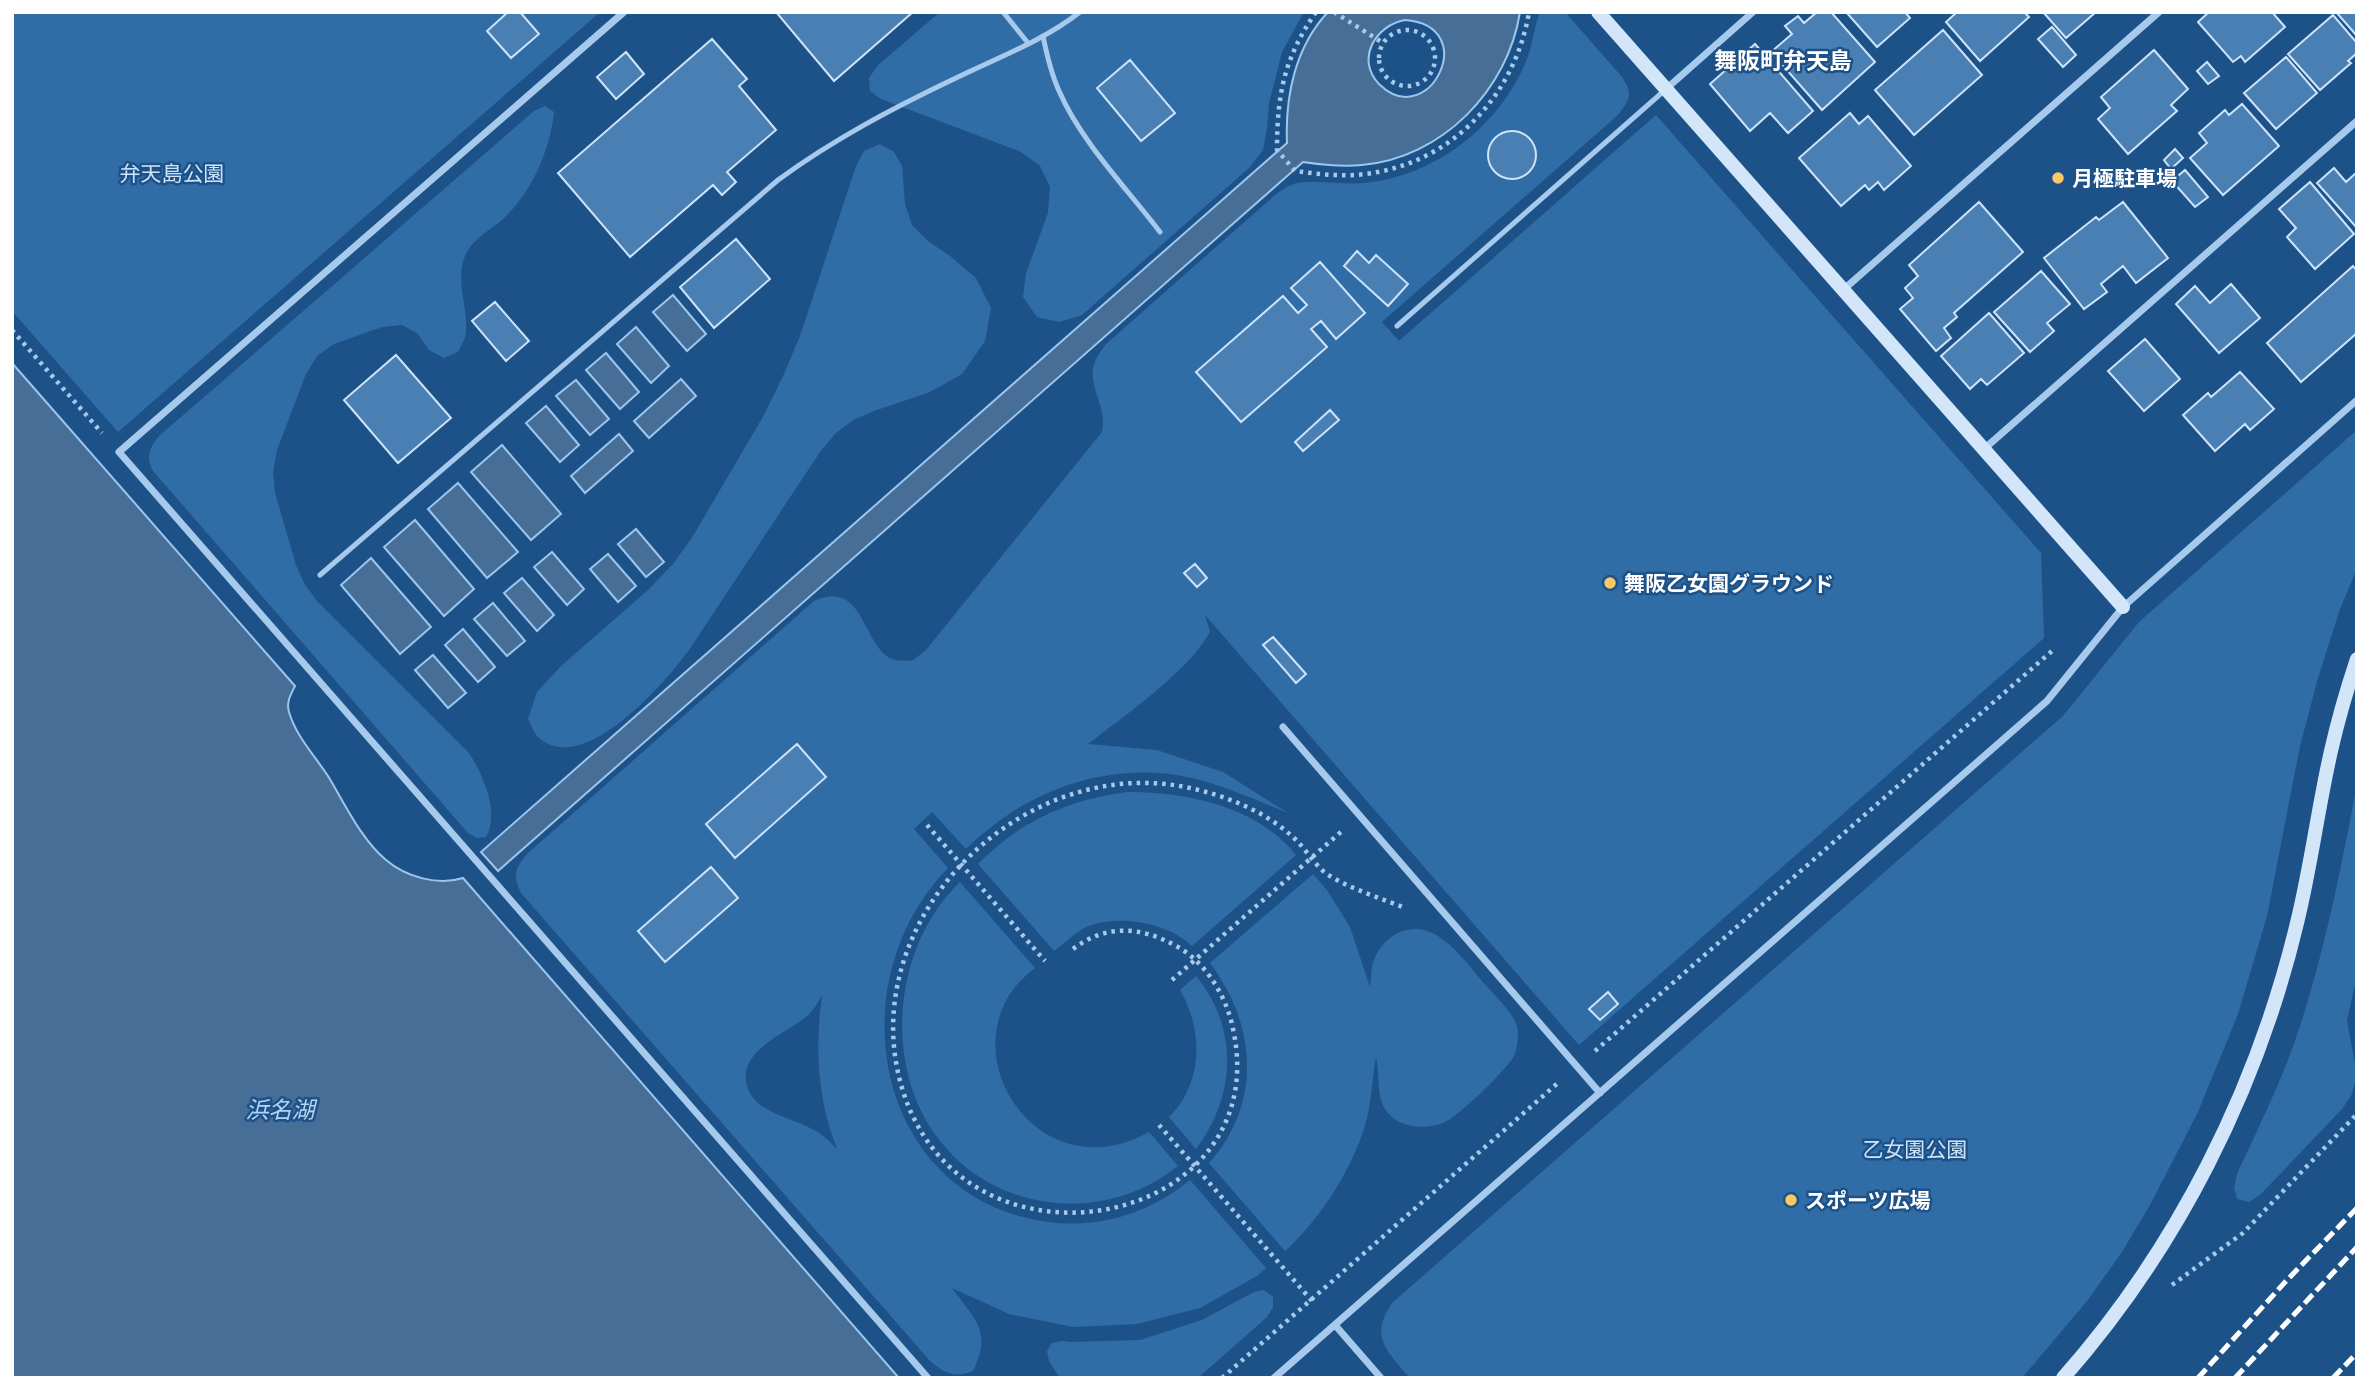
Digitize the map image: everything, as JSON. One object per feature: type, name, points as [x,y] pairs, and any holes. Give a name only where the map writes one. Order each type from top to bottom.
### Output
[{"type":"street","points":[[624,12],[119,452],[928,1378]]},
{"type":"street","points":[[1598,12],[2123,607]]},
{"type":"street","points":[[1666,89],[1753,12]]},
{"type":"street","points":[[1843,290],[2159,12]]},
{"type":"street","points":[[1984,449],[2357,121]]},
{"type":"street","points":[[1274,1378],[2047,701],[2123,607],[2357,400]]},
{"type":"street","points":[[2063,1378],[2111,1320],[2178,1221],[2205,1171],[2252,1063],[2267,1025],[2294,937],[2309,873],[2330,752],[2357,659]]},
{"type":"street","points":[[1283,727],[1600,1093]]},
{"type":"street","points":[[1334,1325],[1381,1378]]},
{"type":"lane","points":[[1003,12],[1028,43]]},
{"type":"lane","points":[[320,575],[778,180],[823,148],[882,113],[1043,36],[1080,12]]},
{"type":"lane","points":[[1043,36],[1049,66],[1074,119],[1160,232]]},
{"type":"lane","points":[[1397,326],[1666,89]]},
{"type":"path","points":[[1316,12],[1301,33],[1283,79],[1278,103],[1277,150],[1295,171],[1340,176],[1390,169],[1414,161],[1458,135],[1494,100],[1508,78],[1518,55],[1529,12]]},
{"type":"path","points":[[1334,12],[1383,43]]},
{"type":"path","points":[[1400,30],[1420,33],[1426,37],[1433,49],[1435,56],[1432,70],[1424,81],[1417,84],[1396,84],[1385,76],[1381,69],[1379,56],[1383,43],[1387,37],[1400,30]]},
{"type":"path","points":[[12,330],[119,452]]},
{"type":"path","points":[[1222,1378],[2056,647]]},
{"type":"path","points":[[1073,949],[1089,937],[1112,931],[1137,931],[1160,937],[1181,948],[1213,982],[1224,1002],[1232,1023],[1238,1068],[1229,1112],[1207,1151],[1194,1166],[1158,1191],[1122,1207],[1095,1213],[1068,1214],[1041,1212],[1015,1205],[990,1195],[967,1181],[929,1142],[915,1119],[895,1060],[895,998],[911,937],[944,884],[988,840],[1038,807],[1067,795],[1126,783],[1187,787],[1216,794],[1271,821],[1295,839],[1327,875],[1427,918],[1439,908]]},
{"type":"path","points":[[927,825],[1045,961]]},
{"type":"path","points":[[1172,980],[1330,842]]},
{"type":"path","points":[[2164,1289],[2186,1277],[2243,1233],[2357,1114]]},
{"type":"path","points":[[1159,1125],[1334,1325]]},
{"type":"green space","name":"弁天島公園","points":[[12,12],[600,12],[118,432],[12,311]]},
{"type":"green space","points":[[940,12],[1304,12],[1282,52],[1269,103],[1263,150],[1250,167],[1082,315],[1059,322],[1037,317],[1023,297],[1026,273],[1048,213],[1050,187],[1040,166],[1021,152],[881,99],[870,91],[869,78],[878,65]]},
{"type":"green space","points":[[1540,12],[1565,12],[1622,77],[1629,92],[1626,104],[1619,114],[1382,322],[1399,341],[1656,115],[2041,553],[2044,638],[1579,1045],[1205,615],[1210,632],[1187,662],[1155,692],[1088,744],[1157,750],[1223,772],[1288,813],[1228,789],[1192,778],[1161,773],[1099,777],[1041,796],[1014,811],[966,849],[932,812],[914,829],[948,868],[912,916],[891,971],[884,1028],[892,1083],[913,1134],[948,1177],[996,1208],[1057,1223],[1093,1222],[1128,1215],[1176,1191],[1190,1180],[1266,1268],[1257,1276],[1200,1308],[1137,1324],[1073,1327],[1009,1314],[952,1288],[974,1317],[981,1335],[981,1345],[973,1371],[961,1374],[946,1372],[931,1362],[521,893],[516,881],[517,868],[527,854],[814,601],[831,596],[844,599],[862,618],[884,654],[895,660],[912,661],[926,650],[1102,432],[1102,415],[1093,369],[1106,344],[1286,187],[1301,183],[1364,183],[1391,178],[1416,170],[1462,143],[1483,126],[1515,83],[1527,59]],"holes":[[[822,995],[819,1073],[825,1111],[837,1149],[816,1131],[765,1108],[751,1095],[747,1086],[746,1074],[756,1053],[806,1017]]]},
{"type":"green space","points":[[545,106],[554,112],[552,126],[544,155],[531,183],[514,208],[477,240],[465,256],[461,284],[466,332],[458,352],[444,358],[429,350],[417,333],[402,325],[382,327],[334,344],[317,356],[306,374],[277,450],[273,472],[275,493],[304,583],[317,601],[469,753],[484,783],[490,805],[490,827],[486,837],[477,838],[468,833],[153,471],[150,453],[158,437],[534,111]]},
{"type":"green space","points":[[880,144],[894,152],[902,166],[905,204],[912,225],[928,241],[976,278],[991,308],[985,341],[962,374],[930,392],[853,420],[836,433],[820,452],[689,650],[643,703],[600,736],[578,745],[557,747],[539,738],[528,719],[537,692],[562,665],[647,591],[673,564],[693,536],[764,415],[800,336],[856,166],[864,151]]},
{"type":"green space","name":"乙女園公園","points":[[2357,430],[2357,568],[2339,612],[2318,678],[2300,746],[2267,916],[2238,1014],[2198,1112],[2150,1205],[2122,1252],[2087,1301],[2022,1378],[1410,1378],[1388,1351],[1382,1335],[1385,1315],[1392,1303],[2063,716],[2139,622]]},
{"type":"green space","points":[[2357,784],[2357,975],[2347,1020],[2355,1065],[2355,1082],[2351,1096],[2342,1109],[2260,1195],[2249,1202],[2237,1199],[2234,1188],[2237,1174],[2285,1068],[2308,1002],[2332,909]]},
{"type":"green space","points":[[1127,792],[1173,795],[1219,805],[1261,824],[1280,838],[1296,855],[1192,946],[1182,938],[1155,926],[1141,922],[1111,921],[1084,928],[1054,951],[978,864],[1011,836],[1046,815],[1085,801]]},
{"type":"green space","points":[[1313,874],[1327,890],[1350,927],[1370,987],[1372,966],[1383,945],[1400,932],[1420,929],[1448,943],[1459,953],[1514,1020],[1518,1038],[1511,1061],[1482,1092],[1450,1119],[1428,1126],[1404,1124],[1385,1109],[1380,1097],[1376,1058],[1367,1118],[1354,1154],[1324,1207],[1285,1251],[1209,1163],[1226,1140],[1238,1115],[1245,1089],[1247,1063],[1237,1012],[1210,963]]},
{"type":"green space","points":[[960,882],[1035,968],[1008,998],[996,1033],[998,1068],[1013,1101],[1037,1127],[1069,1144],[1107,1147],[1149,1132],[1178,1166],[1149,1185],[1118,1197],[1085,1203],[1052,1202],[1019,1196],[988,1182],[961,1163],[937,1137],[919,1107],[908,1075],[903,1040],[903,1005],[909,971],[921,938],[938,908]]},
{"type":"green space","points":[[1196,976],[1210,996],[1220,1018],[1227,1062],[1219,1107],[1196,1149],[1169,1117],[1189,1088],[1194,1072],[1196,1038],[1188,1005],[1180,990]]},
{"type":"green space","points":[[1264,1290],[1273,1297],[1273,1307],[1267,1317],[1198,1378],[1060,1378],[1049,1361],[1047,1351],[1052,1343],[1140,1340],[1202,1320],[1254,1292]]},
{"type":"water","points":[[1328,12],[1520,12],[1513,41],[1502,68],[1486,93],[1444,134],[1419,149],[1391,160],[1347,166],[1303,162],[498,871],[481,852],[1287,143],[1288,108],[1294,73],[1307,41]],"holes":[[[1405,20],[1428,26],[1441,39],[1444,56],[1440,73],[1429,87],[1415,96],[1397,96],[1379,84],[1372,74],[1369,64],[1372,44],[1385,29],[1395,23]]]},
{"type":"water","points":[[673,295],[706,334],[687,351],[653,312]]},
{"type":"water","points":[[636,327],[669,366],[651,383],[617,344]]},
{"type":"water","points":[[606,353],[639,392],[620,409],[586,370]]},
{"type":"water","name":"浜名湖","points":[[12,363],[295,686],[288,705],[296,729],[361,832],[377,852],[394,866],[413,875],[443,881],[463,878],[899,1378],[12,1378]]},
{"type":"water","points":[[681,379],[696,396],[649,438],[634,421]]},
{"type":"water","points":[[576,380],[609,419],[590,435],[556,396]]},
{"type":"water","points":[[546,406],[579,445],[560,462],[526,423]]},
{"type":"water","points":[[619,434],[633,451],[585,493],[571,476]]},
{"type":"water","points":[[502,445],[561,514],[531,540],[471,472]]},
{"type":"water","points":[[458,483],[518,552],[487,578],[428,509]]},
{"type":"water","points":[[415,520],[474,589],[444,616],[384,547]]},
{"type":"water","points":[[636,529],[664,562],[646,577],[618,544]]},
{"type":"water","points":[[552,552],[584,589],[567,605],[534,567]]},
{"type":"water","points":[[608,554],[636,586],[618,602],[590,569]]},
{"type":"water","points":[[371,558],[431,627],[400,654],[341,585]]},
{"type":"water","points":[[522,578],[554,615],[537,631],[504,593]]},
{"type":"water","points":[[493,603],[525,641],[507,656],[474,619]]},
{"type":"water","points":[[463,629],[495,667],[478,682],[445,645]]},
{"type":"water","points":[[433,655],[466,693],[448,708],[415,670]]},
{"type":"building","points":[[508,12],[520,12],[539,34],[511,58],[487,31]]},
{"type":"building","points":[[776,12],[913,12],[834,81]]},
{"type":"building","points":[[1817,12],[1831,12],[1875,62],[1822,110],[1771,52],[1792,34],[1785,26],[1798,16],[1804,23]]},
{"type":"building","points":[[1846,12],[1905,12],[1910,18],[1877,47]]},
{"type":"building","points":[[1957,12],[2024,12],[2029,17],[1980,61],[1946,22]]},
{"type":"building","points":[[2043,12],[2096,12],[2066,38]]},
{"type":"building","points":[[2209,12],[2272,12],[2285,27],[2245,62],[2241,56],[2233,62],[2198,22]]},
{"type":"building","points":[[2336,12],[2357,12],[2357,36]]},
{"type":"building","points":[[2333,15],[2357,43],[2357,53],[2348,61],[2351,63],[2320,90],[2288,54]]},
{"type":"building","points":[[2052,27],[2076,55],[2063,67],[2038,39]]},
{"type":"building","points":[[1943,30],[1982,75],[1914,135],[1875,90]]},
{"type":"building","points":[[712,39],[747,79],[739,86],[776,130],[727,172],[736,182],[722,195],[713,185],[630,257],[558,173]]},
{"type":"building","points":[[1755,44],[1813,111],[1788,133],[1770,113],[1750,131],[1710,84]]},
{"type":"building","points":[[2154,50],[2188,89],[2171,105],[2177,111],[2128,154],[2098,119],[2110,108],[2101,97]]},
{"type":"building","points":[[626,52],[644,74],[616,99],[597,77]]},
{"type":"building","points":[[2286,57],[2317,93],[2276,129],[2244,93]]},
{"type":"building","points":[[1130,60],[1175,113],[1141,141],[1097,88]]},
{"type":"building","points":[[2207,62],[2219,76],[2208,84],[2197,71]]},
{"type":"building","points":[[2242,104],[2279,146],[2223,195],[2190,158],[2207,143],[2199,133],[2225,110],[2229,115]]},
{"type":"building","points":[[1850,113],[1859,124],[1868,116],[1911,166],[1884,190],[1878,182],[1869,190],[1865,185],[1841,206],[1799,158]]},
{"type":"building","points":[[1512,131],[1529,138],[1536,155],[1529,172],[1512,179],[1495,172],[1488,155],[1495,138]]},
{"type":"building","points":[[2175,149],[2183,158],[2171,169],[2164,160]]},
{"type":"building","points":[[2334,168],[2346,182],[2357,172],[2356,227],[2317,183]]},
{"type":"building","points":[[2185,170],[2208,197],[2195,207],[2172,181]]},
{"type":"building","points":[[2310,182],[2354,234],[2315,269],[2287,237],[2296,228],[2279,209]]},
{"type":"building","points":[[1979,202],[2023,252],[1954,313],[1957,317],[1944,328],[1951,338],[1936,351],[1900,309],[1913,298],[1905,288],[1918,276],[1909,265]]},
{"type":"building","points":[[2123,202],[2168,258],[2136,283],[2123,266],[2101,284],[2107,292],[2084,309],[2044,258],[2096,217],[2099,220]]},
{"type":"building","points":[[736,239],[770,279],[714,328],[680,287]]},
{"type":"building","points":[[1357,251],[1369,263],[1376,255],[1408,284],[1388,306],[1344,266]]},
{"type":"building","points":[[1320,262],[1365,313],[1336,339],[1321,321],[1311,329],[1327,347],[1241,422],[1196,372],[1283,296],[1298,313],[1307,305],[1291,288]]},
{"type":"building","points":[[2353,266],[2357,271],[2357,333],[2301,382],[2267,343]]},
{"type":"building","points":[[2041,271],[2070,304],[2047,323],[2054,331],[2030,352],[1994,312]]},
{"type":"building","points":[[2231,284],[2260,318],[2219,353],[2176,304],[2195,286],[2210,303]]},
{"type":"building","points":[[495,302],[529,341],[506,361],[472,321]]},
{"type":"building","points":[[1989,313],[2024,353],[1987,385],[1981,379],[1970,389],[1941,356]]},
{"type":"building","points":[[2145,339],[2180,379],[2144,411],[2108,371]]},
{"type":"building","points":[[396,355],[451,418],[398,463],[344,400]]},
{"type":"building","points":[[2240,372],[2274,409],[2250,430],[2245,424],[2215,451],[2183,415],[2208,393],[2211,397]]},
{"type":"building","points":[[1330,410],[1339,420],[1303,451],[1295,442]]},
{"type":"building","points":[[1195,564],[1207,578],[1197,587],[1184,573]]},
{"type":"building","points":[[1273,637],[1306,674],[1296,683],[1263,645]]},
{"type":"building","points":[[797,744],[826,777],[735,858],[706,824]]},
{"type":"building","points":[[711,867],[738,898],[665,962],[638,931]]},
{"type":"building","points":[[1608,992],[1618,1004],[1600,1020],[1589,1009]]},
{"type":"railway","points":[[2198,1378],[2357,1208]]},
{"type":"railway","points":[[2235,1378],[2357,1247]]},
{"type":"railway","points":[[2333,1378],[2357,1353]]},
{"type":"place","name":"月極駐車場","points":[[2058,178]]},
{"type":"place","name":"舞阪乙女園グラウンド","points":[[1610,583]]},
{"type":"place","name":"スポーツ広場","points":[[1791,1200]]},
{"type":"district","name":"舞阪町弁天島","points":[[1783,60]]}]
